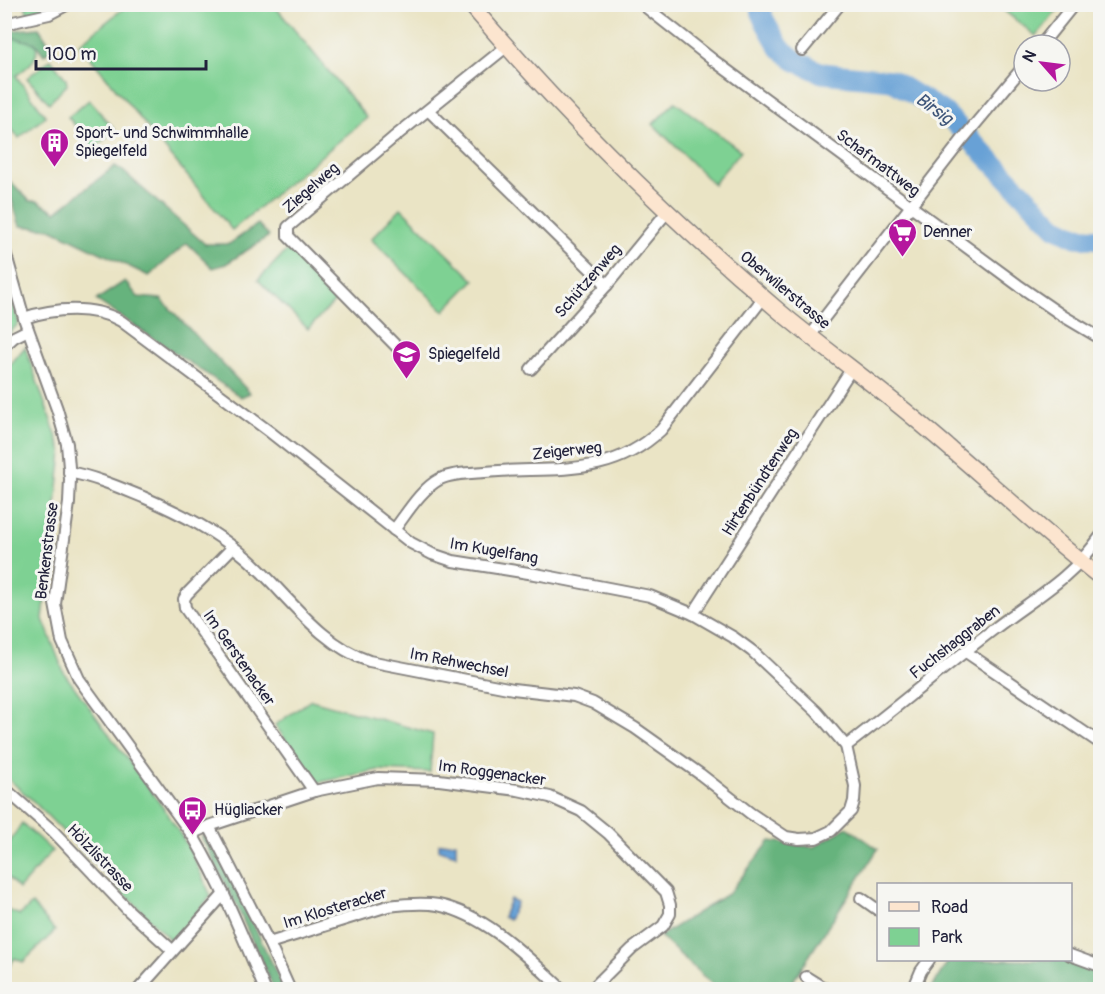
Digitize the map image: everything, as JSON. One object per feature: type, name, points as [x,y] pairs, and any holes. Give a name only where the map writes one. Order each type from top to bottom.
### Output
[{"type":"main road","name":"Oberwilerstrasse","points":[[470,4],[506,47],[667,212],[810,336],[915,418],[1101,577]]},
{"type":"street","points":[[4,24],[49,14],[68,4]]},
{"type":"street","name":"Schafmattweg","points":[[642,4],[713,60],[1040,301],[1101,338]]},
{"type":"street","points":[[802,50],[840,4]]},
{"type":"street","points":[[1051,33],[1074,4]]},
{"type":"street","name":"Ziegelweg","points":[[399,350],[286,232],[288,227],[352,173],[506,47]]},
{"type":"street","points":[[810,336],[962,140],[1012,81]]},
{"type":"street","points":[[429,111],[607,285]]},
{"type":"street","name":"Schützenweg","points":[[531,369],[607,285],[667,212]]},
{"type":"street","name":"Benkenstrasse","points":[[4,249],[24,318],[57,409],[67,444],[69,503],[55,604],[62,641],[79,679],[191,834],[224,894],[265,990]]},
{"type":"street","name":"Zeigerweg","points":[[394,530],[428,487],[441,478],[495,471],[562,470],[605,464],[640,447],[660,431],[764,297]]},
{"type":"street","name":"Im Kugelfang","points":[[24,318],[38,313],[75,310],[103,313],[121,321],[270,432],[411,543],[425,551],[453,561],[650,596],[693,614],[733,637],[752,651],[817,712],[846,746],[855,786],[851,811]]},
{"type":"street","points":[[4,346],[14,337],[28,330]]},
{"type":"street","name":"Hirtenbündtenweg","points":[[693,614],[852,368]]},
{"type":"street","name":"Im Rehwechsel","points":[[69,472],[95,477],[171,509],[209,528],[248,559],[328,639],[351,655],[369,661],[513,689],[574,696],[593,703],[614,714],[668,751],[750,813],[786,837],[816,838],[831,831],[851,811]]},
{"type":"street","name":"Fuchshaggraben","points":[[846,746],[994,629],[1063,580],[1101,537]]},
{"type":"street","name":"Im Gerstenacker","points":[[233,547],[187,594],[184,599],[185,608],[314,791]]},
{"type":"street","points":[[966,652],[1101,743]]},
{"type":"street","name":"Im Roggenacker","points":[[191,834],[209,825],[314,791],[378,778],[439,780],[542,795],[581,811],[608,833],[666,892],[670,905],[670,914],[663,926],[632,950],[591,990]]},
{"type":"street","name":"Hölzlistrasse","points":[[4,788],[53,831],[128,910],[172,950]]},
{"type":"street","points":[[209,825],[269,943],[290,990]]},
{"type":"street","points":[[138,990],[224,894]]},
{"type":"street","points":[[861,898],[877,909]]},
{"type":"street","name":"Im Klosteracker","points":[[269,943],[388,906],[438,905],[456,910],[485,924],[563,990]]},
{"type":"street","points":[[1072,955],[1101,966]]},
{"type":"street","points":[[913,990],[928,961]]},
{"type":"street","points":[[806,977],[827,990]]},
{"type":"green space","points":[[129,4],[274,5],[367,118],[232,230],[79,44]]},
{"type":"green space","points":[[25,5],[59,5],[28,14]]},
{"type":"green space","points":[[997,5],[1062,5],[1039,33],[1032,33]]},
{"type":"green space","points":[[39,28],[52,48],[44,55],[35,43],[15,38],[5,42],[5,31]]},
{"type":"green space","points":[[15,38],[35,43],[37,48],[35,58],[29,66],[16,76],[46,116],[19,138],[5,121],[5,42]]},
{"type":"green space","points":[[51,59],[66,79],[67,85],[49,103],[27,78]]},
{"type":"green space","points":[[89,100],[115,130],[94,148],[68,117]]},
{"type":"green space","points":[[675,102],[741,151],[713,184],[653,124]]},
{"type":"green space","points":[[115,166],[205,244],[229,244],[258,224],[269,236],[226,264],[213,268],[187,243],[149,276],[51,229],[20,226],[7,185],[11,182],[30,201],[38,201],[56,212]]},
{"type":"green space","points":[[401,208],[474,280],[444,311],[371,239]]},
{"type":"green space","points":[[290,247],[341,295],[308,329],[258,280]]},
{"type":"green space","points":[[5,278],[19,323],[4,338]]},
{"type":"green space","points":[[125,281],[138,297],[161,299],[250,393],[241,397],[96,300]]},
{"type":"green space","points":[[25,347],[62,452],[43,619],[64,673],[167,813],[189,848],[211,896],[171,941],[32,800],[5,776],[4,372]]},
{"type":"green space","points":[[311,700],[433,734],[430,772],[378,770],[316,783],[275,725]]},
{"type":"green space","points":[[22,823],[52,851],[19,889],[5,875],[5,849]]},
{"type":"green space","points":[[847,827],[878,849],[788,989],[717,989],[660,936],[729,893],[770,841],[814,847]]},
{"type":"green space","points":[[202,835],[208,838],[220,854],[284,989],[274,989]]},
{"type":"green space","points":[[32,904],[55,931],[23,962],[15,958],[5,972],[5,909],[20,915]]},
{"type":"green space","points":[[948,961],[1065,961],[1100,971],[1100,989],[930,990]]},
{"type":"water","points":[[456,842],[456,855],[439,850],[439,844]]},
{"type":"water","points":[[510,899],[517,902],[509,920],[503,917]]},
{"type":"waterway","name":"Birsig","points":[[760,4],[763,18],[780,48],[796,61],[822,73],[891,80],[945,113],[1055,227],[1076,237],[1100,239]]},
{"type":"place","name":"Sport- und Schwimmhalle Spiegelfeld","points":[[54,168]]},
{"type":"place","name":"Denner","points":[[902,258]]},
{"type":"place","name":"Spiegelfeld","points":[[407,380]]},
{"type":"place","name":"Hügliacker","points":[[193,836]]}]
